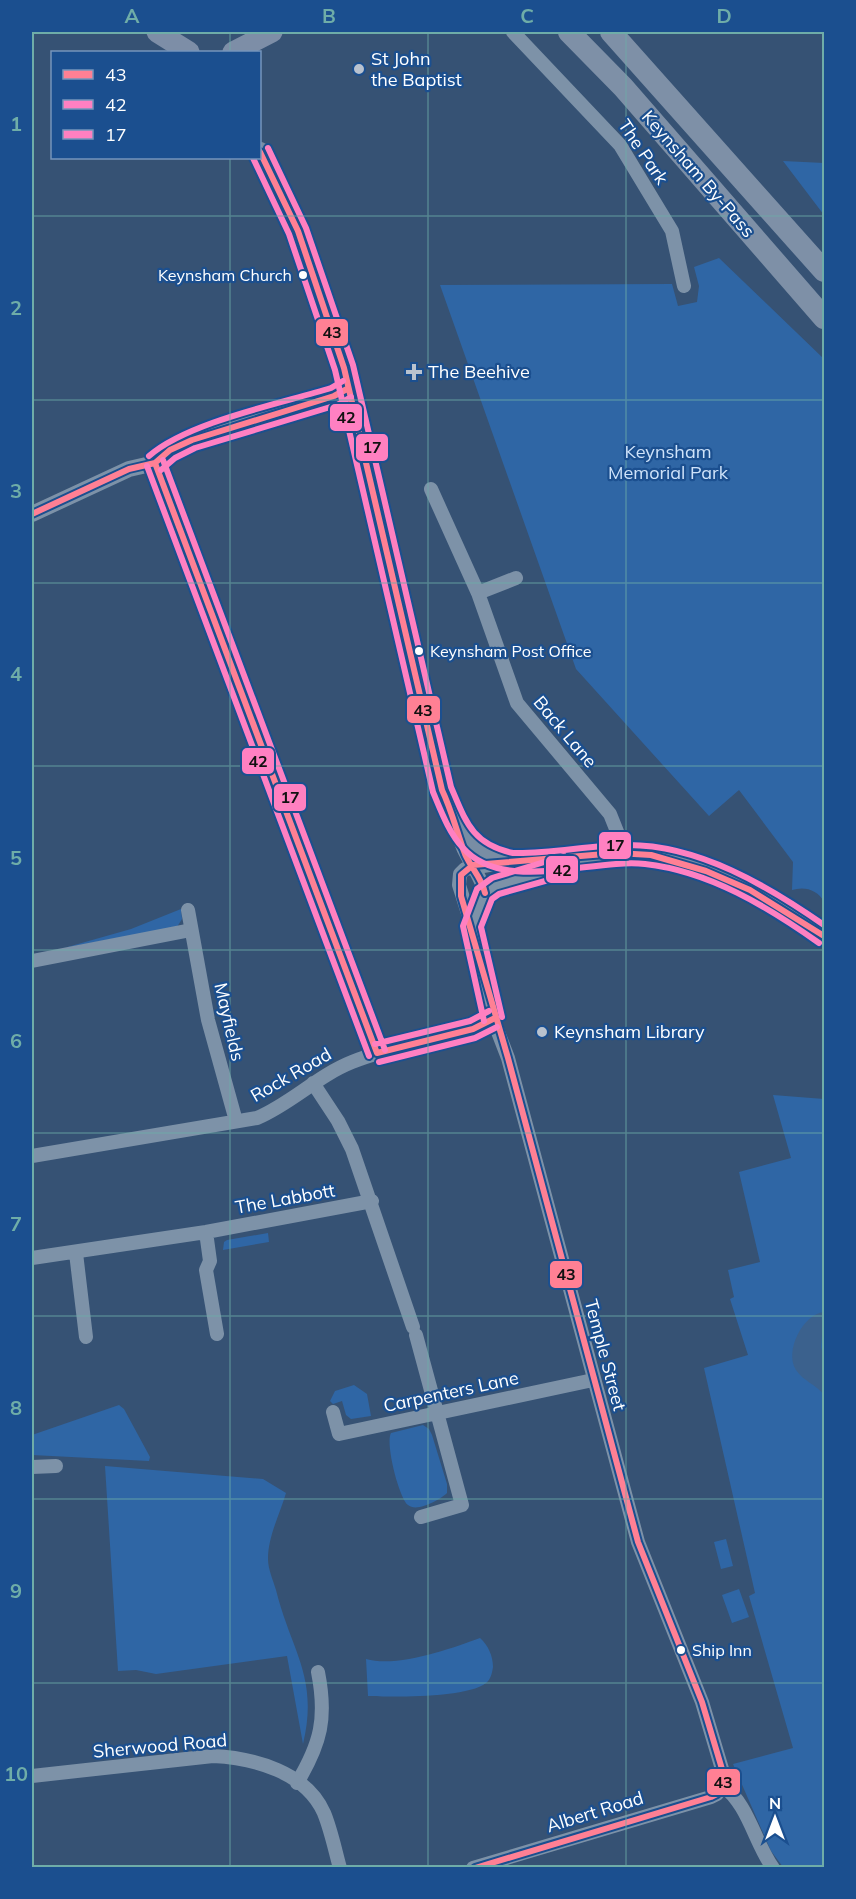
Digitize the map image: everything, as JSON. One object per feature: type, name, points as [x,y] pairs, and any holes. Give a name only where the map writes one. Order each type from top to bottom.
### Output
[{"type":"highway","name":"Keynsham By-Pass","points":[[569,32],[623,87],[825,318]]},
{"type":"highway","name":"Keynsham By-Pass","points":[[611,32],[825,271]]},
{"type":"main road","points":[[157,32],[187,51]]},
{"type":"main road","points":[[235,51],[272,32]]},
{"type":"main road","points":[[261,154],[282,190],[301,233],[344,368],[347,389],[442,790],[454,816],[477,849],[511,863],[610,854],[651,855],[706,871],[752,890],[825,936]]},
{"type":"street","name":"The Park","points":[[513,32],[620,145],[672,231],[684,286]]},
{"type":"street","points":[[32,514],[129,470],[155,463],[170,450],[192,440],[324,400],[347,389]]},
{"type":"street","points":[[155,463],[377,1053]]},
{"type":"street","name":"Back Lane","points":[[431,489],[478,593],[517,703],[610,814],[618,834],[610,854]]},
{"type":"street","points":[[478,593],[516,578]]},
{"type":"street","points":[[454,816],[459,840],[485,893]]},
{"type":"street","points":[[472,926],[485,893],[505,881],[610,854]]},
{"type":"street","points":[[473,866],[511,863]]},
{"type":"street","name":"Temple Street","points":[[473,866],[465,868],[460,874],[459,885],[472,926],[493,1019],[508,1058],[638,1542],[702,1702],[724,1771],[723,1786]]},
{"type":"street","name":"Mayfields","points":[[188,910],[208,1020],[236,1121]]},
{"type":"street","points":[[32,961],[191,930]]},
{"type":"street","name":"Rock Road","points":[[32,1156],[257,1118],[278,1109],[332,1070],[377,1053],[473,1029],[493,1019]]},
{"type":"street","points":[[313,1083],[345,1134],[372,1202],[414,1331],[462,1505],[421,1517]]},
{"type":"street","name":"The Labbott","points":[[32,1258],[206,1232],[372,1202]]},
{"type":"street","points":[[206,1232],[210,1261],[206,1270],[218,1334]]},
{"type":"street","points":[[76,1252],[86,1337]]},
{"type":"street","name":"Carpenters Lane","points":[[333,1412],[339,1434],[593,1380]]},
{"type":"street","points":[[32,1467],[56,1466]]},
{"type":"street","points":[[297,1783],[315,1753],[319,1737],[323,1696],[318,1672]]},
{"type":"street","name":"Sherwood Road","points":[[32,1776],[213,1756],[240,1757],[257,1762],[274,1768],[311,1794],[324,1813],[340,1868]]},
{"type":"street","points":[[723,1786],[735,1794],[762,1853],[773,1868]]},
{"type":"street","name":"Albert Road","points":[[474,1868],[711,1797],[723,1786]]},
{"type":"green space","points":[[783,161],[824,163],[824,215]]},
{"type":"green space","name":"Keynsham Memorial Park","points":[[719,258],[824,359],[824,902],[818,894],[811,890],[802,888],[792,890],[793,862],[739,790],[709,816],[576,669],[440,285],[672,284],[678,306],[697,302],[699,286],[694,267]]},
{"type":"green space","points":[[181,909],[182,919],[177,927],[64,948],[131,929]]},
{"type":"green space","points":[[773,1095],[824,1099],[824,1867],[783,1867],[771,1851],[733,1764],[793,1748],[749,1596],[755,1593],[704,1368],[748,1355],[730,1299],[734,1297],[728,1270],[760,1262],[739,1172],[791,1158]]},
{"type":"green space","points":[[268,1233],[269,1242],[223,1250],[224,1242],[227,1240]]},
{"type":"green space","points":[[354,1385],[367,1394],[371,1416],[351,1419],[346,1415],[342,1401],[333,1404],[330,1401],[335,1391]]},
{"type":"green space","points":[[119,1405],[124,1409],[150,1457],[149,1461],[32,1455],[32,1435]]},
{"type":"green space","points":[[423,1425],[432,1435],[447,1484],[447,1493],[429,1504],[412,1507],[404,1500],[397,1482],[391,1458],[390,1439],[391,1433]]},
{"type":"green space","points":[[105,1466],[263,1479],[286,1493],[270,1542],[268,1563],[305,1682],[308,1700],[303,1744],[287,1656],[156,1674],[136,1670],[118,1671]]},
{"type":"green space","points":[[726,1539],[733,1566],[721,1569],[714,1542]]},
{"type":"green space","points":[[739,1589],[749,1617],[732,1623],[722,1595]]},
{"type":"green space","points":[[480,1638],[490,1651],[493,1667],[489,1680],[477,1688],[429,1696],[368,1696],[366,1659],[393,1661],[408,1659],[439,1652]]},
{"type":"shaded area","points":[[824,1312],[821,1347],[824,1359],[824,1395],[796,1370],[792,1353],[803,1326],[816,1314]]},
{"type":"transit line","name":"17","points":[[268,148],[306,228],[353,365],[451,787],[472,830],[488,844],[513,853],[628,845],[681,852],[732,870],[780,896],[824,925]]},
{"type":"transit line","name":"43","points":[[261,154],[298,231],[344,368],[442,790],[465,854],[485,893]]},
{"type":"transit line","name":"42","points":[[253,159],[289,234],[335,370],[433,792],[458,842],[480,862],[501,869],[525,872],[550,871],[624,863],[645,864],[692,874],[758,904],[819,943]]},
{"type":"transit line","name":"17","points":[[149,456],[166,444],[210,424],[331,388],[343,381]]},
{"type":"transit line","name":"43","points":[[32,514],[129,469],[155,463],[170,450],[192,440],[334,396],[347,389]]},
{"type":"transit line","name":"42","points":[[161,470],[175,458],[195,448],[337,405],[351,397]]},
{"type":"transit line","name":"17","points":[[163,460],[385,1050]]},
{"type":"transit line","name":"43","points":[[155,463],[377,1053],[473,1029],[493,1019]]},
{"type":"transit line","name":"42","points":[[147,466],[369,1056]]},
{"type":"transit line","name":"43","points":[[475,1868],[711,1797],[717,1794],[725,1779],[702,1702],[638,1542],[508,1058],[461,896],[461,875],[473,865],[617,853],[651,855],[706,871],[750,890],[824,936]]},
{"type":"transit line","name":"17","points":[[484,1021],[463,926],[477,889],[492,878],[564,856]]},
{"type":"transit line","name":"42","points":[[502,1017],[481,927],[492,899],[499,894],[570,874]]},
{"type":"transit line","name":"17","points":[[375,1044],[470,1021],[489,1011]]},
{"type":"transit line","name":"42","points":[[379,1062],[475,1038],[497,1027]]},
{"type":"place","name":"St John the Baptist","points":[[359,69]]},
{"type":"place","name":"Keynsham Church","points":[[303,275]]},
{"type":"place","name":"The Beehive","points":[[414,372]]},
{"type":"place","name":"Keynsham Post Office","points":[[419,651]]},
{"type":"place","name":"Keynsham Library","points":[[542,1032]]},
{"type":"place","name":"Ship Inn","points":[[681,1650]]}]
